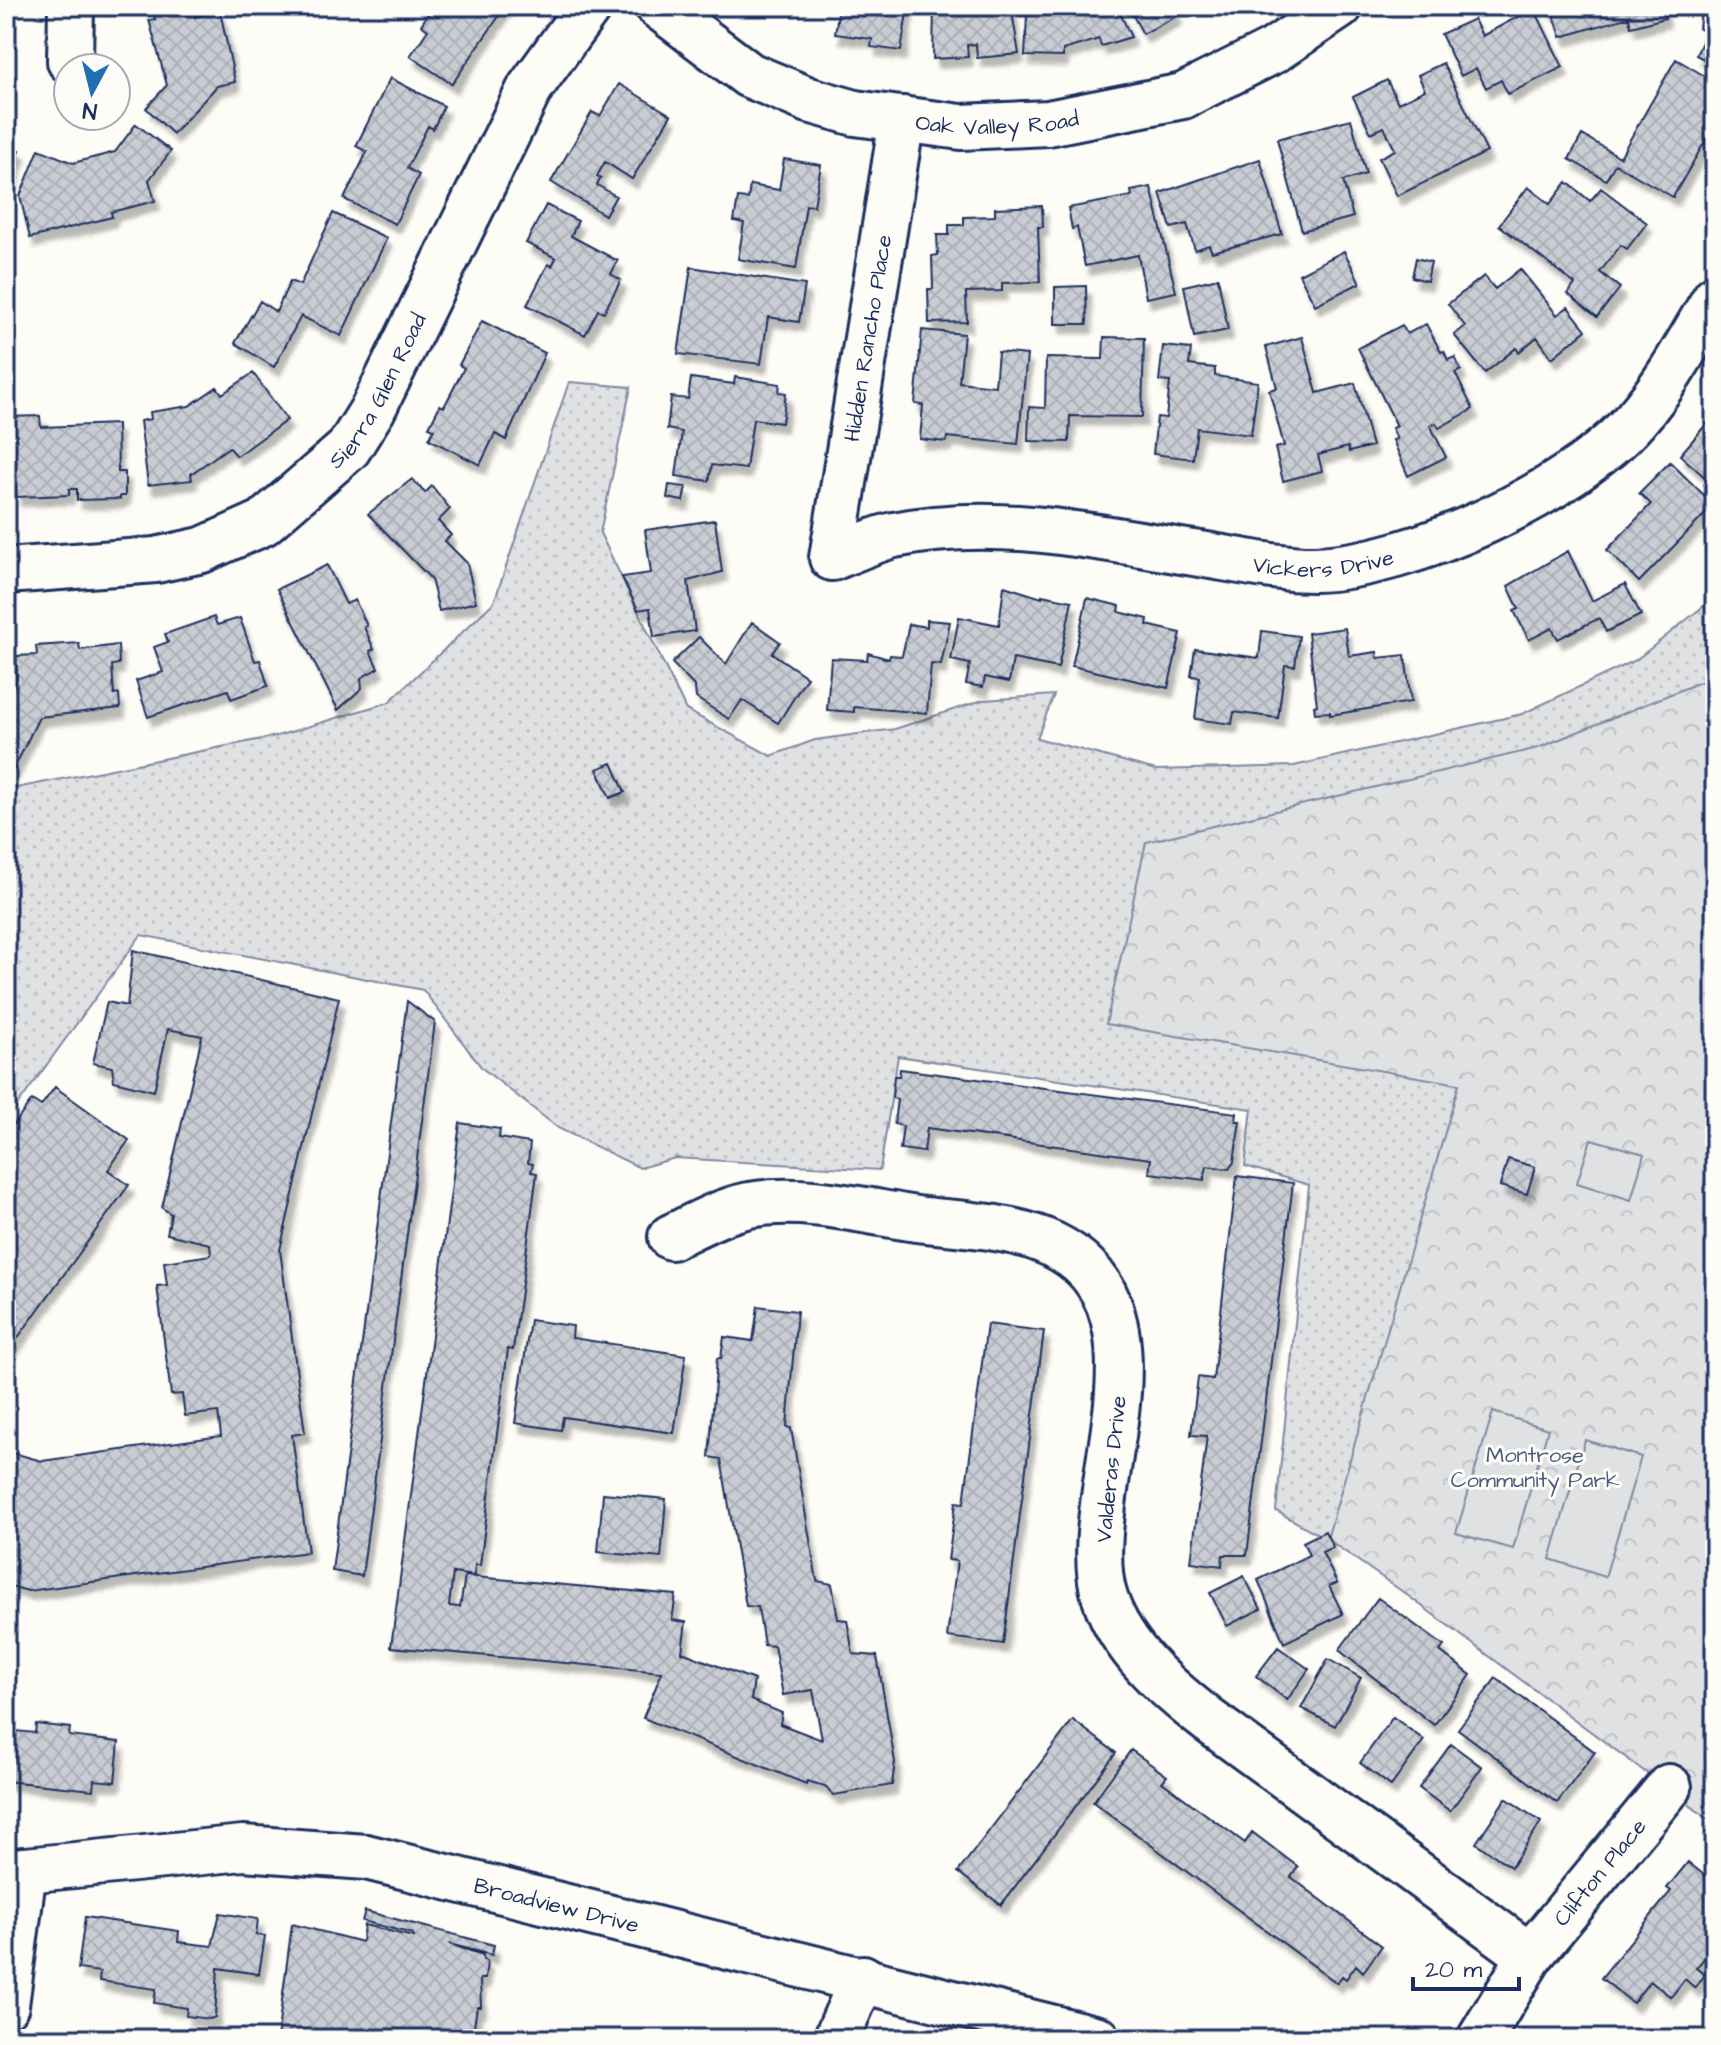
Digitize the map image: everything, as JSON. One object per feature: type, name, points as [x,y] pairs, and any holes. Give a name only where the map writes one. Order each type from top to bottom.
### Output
[{"type":"street","points":[[70,52],[71,6]]},
{"type":"street","name":"Sierra Glen Road","points":[[6,571],[156,560],[202,550],[263,523],[348,449],[373,409],[530,88],[589,6]]},
{"type":"street","name":"Oak Valley Road","points":[[658,6],[749,75],[809,100],[855,113],[961,127],[1048,123],[1183,96],[1262,57],[1340,6]]},
{"type":"street","name":"Hidden Rancho Place","points":[[832,558],[902,119]]},
{"type":"street","name":"Vickers Drive","points":[[832,558],[893,535],[989,526],[1075,531],[1249,562],[1313,569],[1385,559],[1446,540],[1552,487],[1602,448],[1634,422],[1666,382],[1715,298]]},
{"type":"street","name":"Valderas Drive","points":[[671,1237],[721,1213],[777,1202],[996,1229],[1041,1239],[1071,1255],[1091,1275],[1113,1308],[1121,1353],[1101,1521],[1101,1559],[1104,1597],[1134,1651],[1168,1688],[1208,1720],[1530,1956]]},
{"type":"street","name":"Clifton Place","points":[[1480,2039],[1530,1956],[1669,1787]]},
{"type":"street","name":"Broadview Drive","points":[[15,1871],[243,1848],[366,1857],[863,1978],[1098,2039]]},
{"type":"street","points":[[6,2005],[15,1871]]},
{"type":"street","points":[[836,2039],[863,1978]]},
{"type":"green space","points":[[569,382],[631,387],[600,533],[686,710],[771,756],[815,740],[895,729],[983,700],[1054,695],[1037,738],[1156,770],[1294,766],[1522,714],[1636,660],[1715,597],[1715,790],[1327,1539],[1276,1511],[1309,1185],[1245,1166],[1252,1109],[898,1056],[880,1170],[675,1158],[640,1168],[558,1128],[482,1068],[423,990],[141,935],[6,1121],[6,790],[277,736],[389,702],[494,602]]},
{"type":"green space","name":"Montrose Community Park","points":[[1715,676],[1715,1824],[1327,1539],[1459,1084],[1106,1024],[1146,842],[1538,748]]},
{"type":"green space","points":[[1591,1139],[1644,1154],[1631,1200],[1577,1183]]},
{"type":"green space","points":[[1493,1412],[1548,1429],[1513,1549],[1456,1533]]},
{"type":"green space","points":[[1585,1440],[1641,1457],[1605,1577],[1550,1559]]},
{"type":"building","points":[[153,6],[193,6],[195,17],[220,11],[235,82],[217,86],[173,134],[146,108],[167,85],[149,20],[155,19]]},
{"type":"building","points":[[433,6],[506,6],[452,84],[410,56],[428,30],[421,25]]},
{"type":"building","points":[[839,6],[908,6],[901,51],[871,47],[872,39],[835,34]]},
{"type":"building","points":[[934,6],[1011,6],[1019,54],[977,58],[976,44],[967,45],[968,57],[933,59]]},
{"type":"building","points":[[1036,6],[1117,6],[1131,37],[1101,46],[1099,39],[1063,50],[1063,57],[1025,56],[1027,15],[1037,11]]},
{"type":"building","points":[[1128,6],[1172,6],[1177,16],[1143,34]]},
{"type":"building","points":[[1545,6],[1662,6],[1665,18],[1631,27],[1629,17],[1561,37],[1552,9],[1547,11]]},
{"type":"building","points":[[1701,6],[1715,6],[1715,65],[1696,55],[1707,31],[1699,29]]},
{"type":"building","points":[[1534,8],[1563,67],[1508,94],[1501,80],[1486,88],[1476,68],[1461,76],[1441,34],[1474,19],[1482,36]]},
{"type":"building","points":[[1676,59],[1715,82],[1715,124],[1673,197],[1615,164],[1606,180],[1569,159],[1582,135],[1620,157]]},
{"type":"building","points":[[1443,63],[1487,152],[1397,196],[1379,158],[1395,150],[1384,127],[1371,133],[1353,97],[1387,80],[1398,103],[1425,90],[1418,75]]},
{"type":"building","points":[[390,78],[444,106],[433,129],[428,126],[407,168],[419,175],[395,224],[344,199],[367,152],[356,146]]},
{"type":"building","points":[[619,84],[671,115],[632,179],[605,162],[597,176],[601,178],[597,185],[616,196],[605,215],[551,182],[592,112],[600,116]]},
{"type":"building","points":[[1351,119],[1366,174],[1343,181],[1353,217],[1302,231],[1277,139]]},
{"type":"building","points":[[136,124],[171,151],[149,180],[155,201],[111,212],[112,217],[30,238],[20,196],[39,149],[73,163],[115,152]]},
{"type":"building","points":[[6,145],[20,150],[6,195]]},
{"type":"building","points":[[784,159],[821,165],[814,206],[806,205],[796,269],[738,259],[744,223],[734,221],[738,198],[748,199],[750,185],[779,190]]},
{"type":"building","points":[[1260,159],[1282,234],[1212,252],[1209,245],[1195,250],[1187,224],[1171,228],[1160,193]]},
{"type":"building","points":[[1567,182],[1590,201],[1601,188],[1647,223],[1627,249],[1621,245],[1600,272],[1620,288],[1597,317],[1568,294],[1575,284],[1499,225],[1528,187],[1550,204]]},
{"type":"building","points":[[1151,187],[1176,292],[1146,298],[1138,255],[1085,266],[1077,227],[1072,229],[1068,208],[1132,196],[1131,191]]},
{"type":"building","points":[[546,205],[578,221],[571,236],[618,261],[611,274],[621,280],[604,312],[598,310],[585,335],[527,305],[548,264],[552,266],[556,258],[526,243]]},
{"type":"building","points":[[1042,206],[1043,227],[1038,227],[1040,282],[1002,283],[1002,291],[966,292],[967,322],[929,323],[928,289],[933,289],[932,256],[938,255],[937,235],[949,235],[949,225],[964,225],[964,217],[995,216],[995,208]]},
{"type":"building","points":[[333,213],[387,238],[341,336],[301,316],[274,367],[235,343],[260,301],[276,312],[290,281],[300,285]]},
{"type":"building","points":[[1344,251],[1360,283],[1315,305],[1299,274]]},
{"type":"building","points":[[1416,258],[1431,262],[1427,281],[1412,277]]},
{"type":"building","points":[[691,267],[805,285],[799,322],[768,317],[761,364],[678,354]]},
{"type":"building","points":[[1520,269],[1557,315],[1568,307],[1586,330],[1552,358],[1537,337],[1519,352],[1516,348],[1485,373],[1454,335],[1465,326],[1448,304],[1484,276],[1495,289]]},
{"type":"building","points":[[1218,278],[1228,330],[1194,337],[1184,286]]},
{"type":"building","points":[[1086,286],[1087,324],[1055,324],[1055,287]]},
{"type":"building","points":[[482,321],[545,353],[506,440],[495,434],[480,465],[429,439],[434,429],[429,427],[440,405],[444,407],[464,368],[459,365]]},
{"type":"building","points":[[1426,324],[1448,360],[1455,357],[1461,370],[1455,373],[1473,409],[1439,428],[1436,423],[1430,425],[1446,457],[1408,476],[1393,440],[1397,439],[1392,428],[1397,426],[1358,348],[1402,325],[1407,334]]},
{"type":"building","points":[[922,330],[964,334],[959,382],[995,386],[998,352],[1027,355],[1018,444],[947,437],[946,442],[920,439],[923,405],[915,404]]},
{"type":"building","points":[[1104,337],[1144,338],[1142,417],[1070,416],[1069,442],[1028,441],[1029,407],[1045,408],[1046,358],[1103,359]]},
{"type":"building","points":[[1302,337],[1317,393],[1355,383],[1372,446],[1349,452],[1348,447],[1318,455],[1322,471],[1283,481],[1275,448],[1284,446],[1269,390],[1277,388],[1266,347]]},
{"type":"building","points":[[1163,346],[1191,349],[1189,365],[1215,368],[1215,376],[1258,382],[1251,435],[1197,428],[1193,459],[1153,454],[1157,417],[1166,418],[1170,382],[1159,381]]},
{"type":"building","points":[[253,373],[287,420],[237,456],[229,447],[191,474],[192,480],[148,485],[140,421],[151,419],[150,412],[189,406],[217,387],[222,394]]},
{"type":"building","points":[[735,377],[780,384],[779,392],[786,393],[782,423],[753,419],[746,469],[712,465],[709,481],[676,476],[682,432],[667,429],[671,397],[688,399],[691,378],[734,384]]},
{"type":"building","points":[[1715,414],[1715,472],[1708,480],[1680,455]]},
{"type":"building","points":[[40,416],[41,427],[117,424],[118,472],[125,472],[125,496],[120,496],[120,499],[77,500],[77,489],[69,489],[69,495],[16,497],[15,462],[6,462],[6,417]]},
{"type":"building","points":[[1670,462],[1714,505],[1639,582],[1607,550],[1651,504],[1639,493]]},
{"type":"building","points":[[412,479],[425,493],[432,486],[450,509],[438,521],[451,535],[445,541],[467,563],[476,602],[439,611],[431,579],[368,514]]},
{"type":"building","points":[[669,485],[686,487],[683,501],[667,498]]},
{"type":"building","points":[[715,520],[722,572],[688,581],[695,631],[654,637],[650,608],[638,610],[622,577],[651,573],[645,530]]},
{"type":"building","points":[[1568,551],[1592,601],[1625,584],[1641,615],[1606,632],[1599,618],[1558,639],[1552,628],[1529,640],[1514,611],[1519,609],[1508,586]]},
{"type":"building","points":[[327,565],[346,604],[355,600],[367,626],[364,627],[374,649],[370,651],[378,668],[361,678],[362,688],[338,710],[277,589]]},
{"type":"building","points":[[1004,586],[1042,598],[1042,595],[1072,601],[1058,668],[1013,659],[1009,682],[985,677],[983,687],[966,684],[970,664],[951,660],[959,617],[999,625]]},
{"type":"building","points":[[1087,598],[1120,606],[1119,612],[1148,619],[1147,625],[1181,633],[1168,688],[1072,666]]},
{"type":"building","points":[[214,617],[217,625],[240,618],[255,661],[260,660],[268,686],[231,699],[228,690],[148,717],[136,681],[163,672],[154,647],[168,642],[165,634]]},
{"type":"building","points":[[927,620],[950,622],[941,665],[931,664],[927,713],[854,707],[854,712],[827,710],[831,658],[867,660],[868,653],[889,659],[890,655],[902,656],[909,624],[927,627]]},
{"type":"building","points":[[752,622],[780,642],[772,653],[807,677],[778,723],[742,700],[729,719],[696,698],[695,687],[672,663],[699,637],[726,664]]},
{"type":"building","points":[[1345,628],[1349,656],[1377,652],[1378,658],[1405,655],[1411,702],[1330,715],[1330,712],[1315,713],[1314,706],[1317,705],[1308,633]]},
{"type":"building","points":[[1262,631],[1299,636],[1295,666],[1285,665],[1278,718],[1234,712],[1232,724],[1195,719],[1200,677],[1191,676],[1195,649],[1259,658]]},
{"type":"building","points":[[79,643],[80,650],[118,645],[119,664],[112,665],[114,695],[119,694],[120,708],[39,717],[9,779],[6,777],[6,702],[17,678],[16,656],[37,655],[36,646]]},
{"type":"building","points":[[612,763],[625,792],[610,798],[597,769]]},
{"type":"building","points":[[133,950],[339,998],[280,1250],[305,1433],[292,1435],[308,1552],[28,1591],[6,1585],[6,1451],[42,1461],[221,1436],[218,1412],[185,1416],[182,1394],[171,1395],[157,1286],[167,1285],[164,1262],[211,1255],[210,1244],[167,1234],[171,1214],[162,1208],[202,1036],[168,1029],[154,1091],[114,1081],[112,1067],[93,1063],[107,1002],[127,1006]]},
{"type":"building","points":[[407,1001],[435,1022],[362,1576],[332,1571]]},
{"type":"building","points":[[900,1069],[1237,1113],[1236,1121],[1240,1121],[1234,1162],[1229,1169],[1207,1166],[1204,1180],[1149,1173],[1151,1159],[927,1128],[924,1152],[900,1149],[903,1126],[894,1124],[897,1099],[892,1098],[894,1076],[899,1076]]},
{"type":"building","points":[[55,1087],[129,1140],[108,1170],[129,1185],[6,1354],[6,1135],[32,1100],[41,1106]]},
{"type":"building","points":[[460,1123],[500,1129],[499,1138],[530,1143],[528,1163],[533,1164],[531,1172],[537,1173],[513,1350],[508,1349],[480,1565],[475,1565],[474,1576],[453,1573],[449,1606],[460,1607],[465,1576],[676,1595],[672,1620],[686,1622],[682,1652],[754,1680],[751,1700],[782,1713],[780,1724],[822,1740],[813,1690],[783,1695],[774,1646],[764,1645],[758,1607],[746,1606],[721,1459],[709,1457],[717,1358],[721,1358],[724,1337],[753,1341],[758,1306],[797,1311],[787,1427],[791,1428],[817,1581],[832,1584],[838,1619],[847,1620],[853,1654],[877,1656],[895,1762],[892,1785],[834,1795],[824,1786],[807,1781],[806,1784],[643,1718],[662,1672],[391,1647]]},
{"type":"building","points":[[1508,1159],[1535,1167],[1527,1194],[1500,1186]]},
{"type":"building","points":[[1237,1176],[1293,1183],[1247,1555],[1223,1555],[1222,1566],[1191,1562],[1207,1436],[1191,1435],[1198,1377],[1213,1379]]},
{"type":"building","points":[[530,1320],[573,1326],[572,1338],[686,1355],[674,1433],[563,1417],[561,1430],[515,1423]]},
{"type":"building","points":[[987,1324],[1044,1331],[1003,1644],[947,1637],[957,1561],[948,1560],[956,1502],[964,1503]]},
{"type":"building","points":[[603,1493],[666,1499],[661,1558],[598,1552]]},
{"type":"building","points":[[1325,1531],[1333,1547],[1322,1552],[1337,1583],[1329,1586],[1343,1614],[1284,1643],[1258,1580],[1309,1555],[1303,1542]]},
{"type":"building","points":[[1244,1576],[1261,1609],[1227,1626],[1210,1593]]},
{"type":"building","points":[[1378,1598],[1444,1646],[1440,1651],[1471,1675],[1434,1725],[1339,1650]]},
{"type":"building","points":[[1278,1647],[1309,1669],[1287,1700],[1256,1676]]},
{"type":"building","points":[[1328,1659],[1361,1678],[1335,1726],[1301,1708]]},
{"type":"building","points":[[1496,1678],[1595,1752],[1557,1803],[1458,1729]]},
{"type":"building","points":[[1393,1717],[1424,1740],[1391,1786],[1360,1763]]},
{"type":"building","points":[[1073,1720],[1116,1753],[1001,1905],[958,1872]]},
{"type":"building","points":[[36,1724],[70,1728],[69,1736],[119,1742],[115,1782],[94,1780],[93,1790],[6,1781],[6,1730],[35,1733]]},
{"type":"building","points":[[1451,1744],[1482,1767],[1450,1811],[1419,1788]]},
{"type":"building","points":[[1131,1750],[1167,1776],[1162,1782],[1245,1843],[1252,1832],[1298,1867],[1291,1877],[1382,1946],[1363,1972],[1356,1965],[1346,1979],[1342,1976],[1337,1983],[1093,1802]]},
{"type":"building","points":[[1506,1798],[1541,1822],[1511,1867],[1476,1843]]},
{"type":"building","points":[[1688,1862],[1715,1884],[1715,1945],[1696,1968],[1705,1975],[1695,1988],[1685,1979],[1671,1997],[1650,1981],[1633,2003],[1601,1978],[1671,1891],[1667,1888]]},
{"type":"building","points":[[365,1911],[494,1945],[492,1955],[449,1944],[483,1955],[483,1960],[487,1961],[485,1979],[480,1979],[481,2007],[477,2007],[472,2039],[277,2039],[292,1924],[362,1942],[364,1925],[413,1937],[413,1934],[362,1921]]},
{"type":"building","points":[[220,1913],[258,1919],[256,1935],[265,1936],[259,1974],[218,1968],[215,2017],[210,2019],[186,2016],[187,2008],[154,2003],[156,1989],[99,1981],[100,1972],[78,1969],[85,1917],[179,1931],[178,1942],[212,1946]]}]
